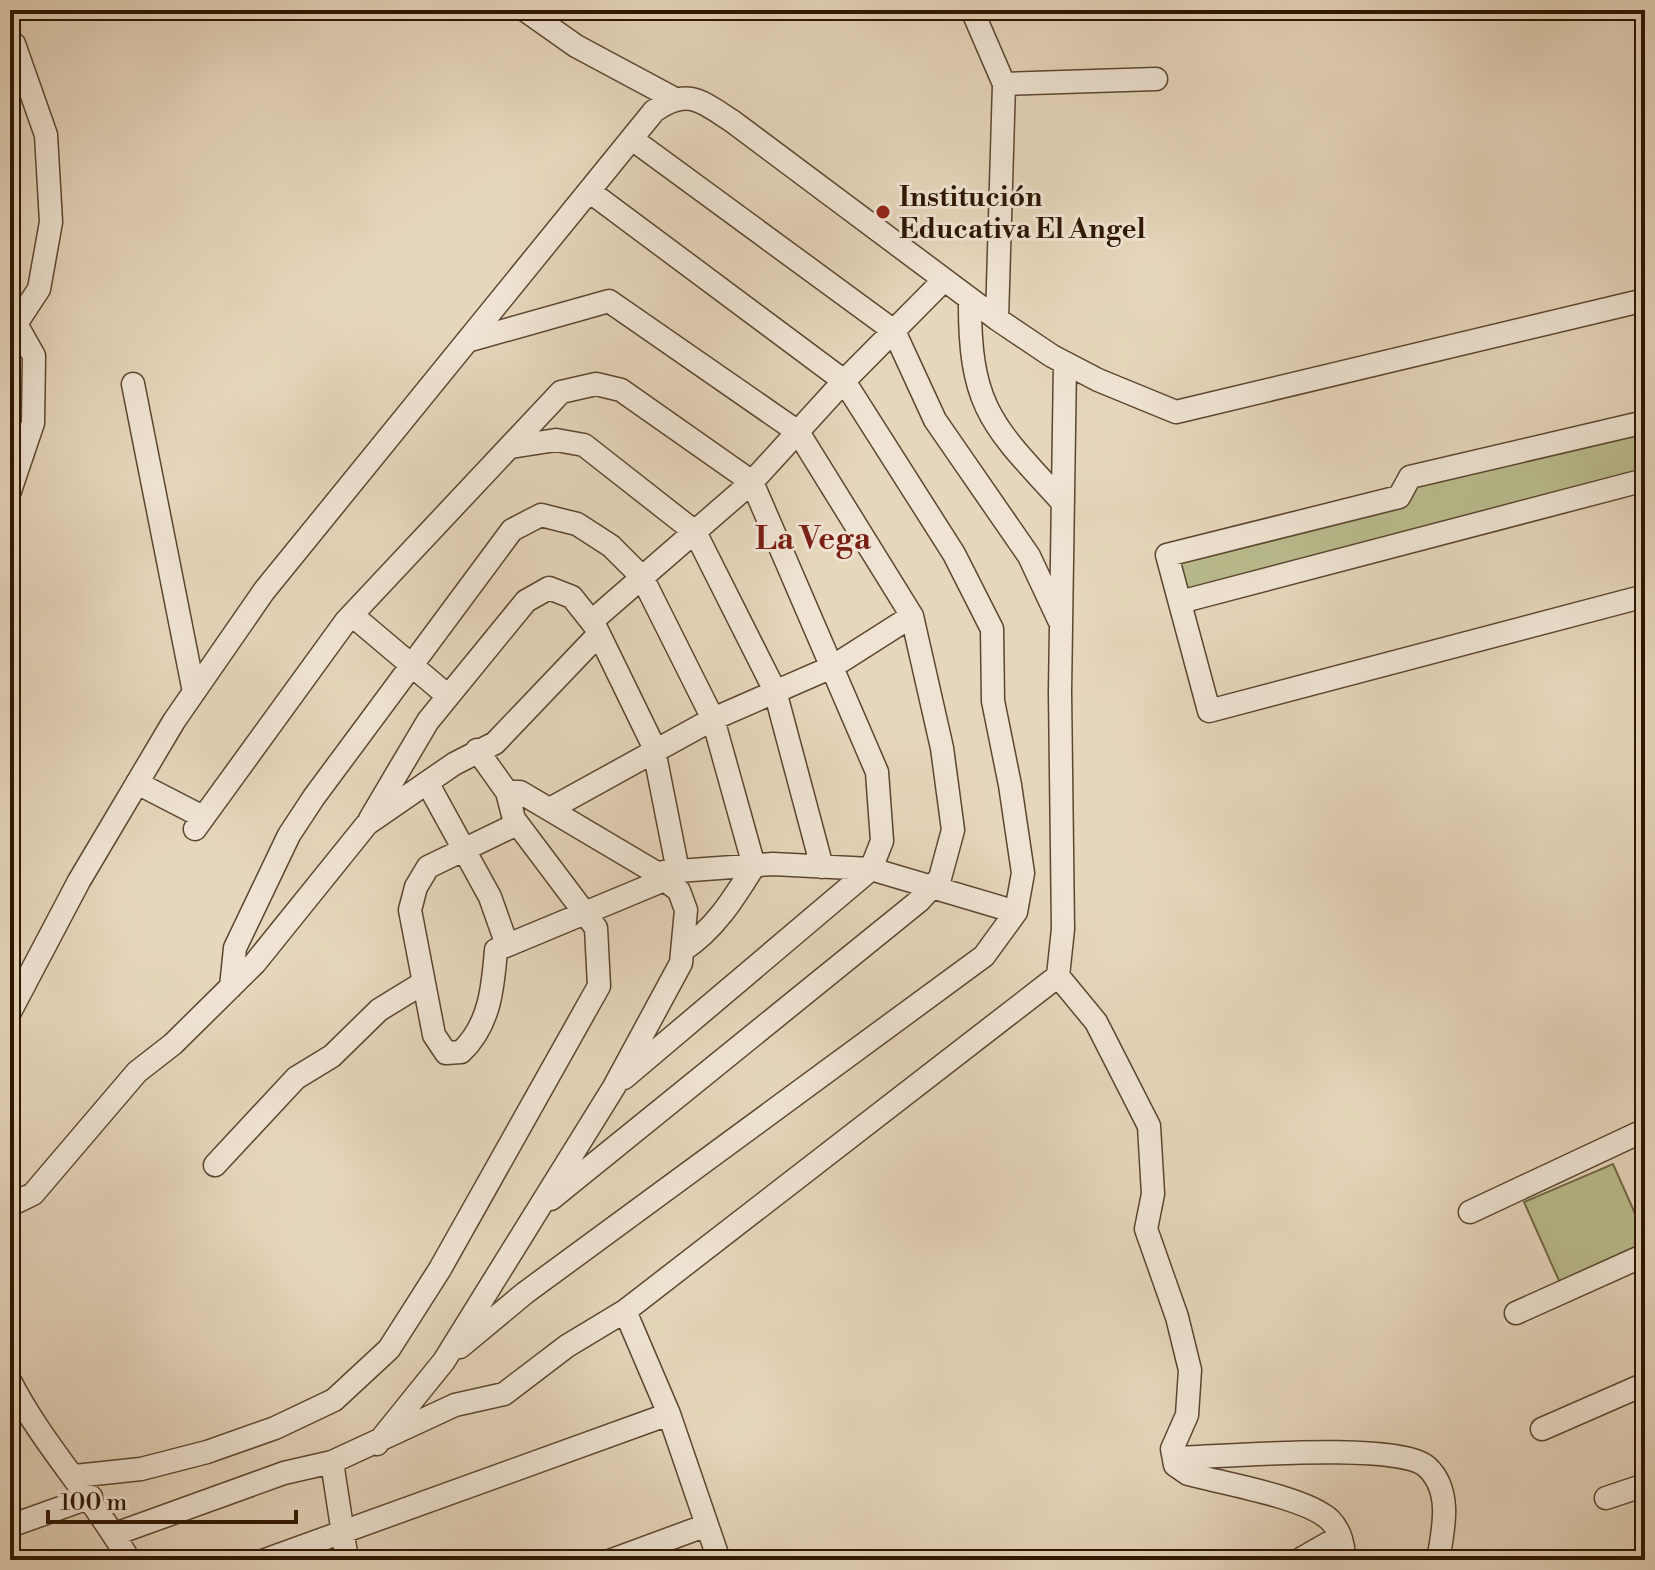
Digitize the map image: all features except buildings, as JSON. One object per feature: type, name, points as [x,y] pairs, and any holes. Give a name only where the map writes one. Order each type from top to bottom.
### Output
[{"type":"street","points":[[525,10],[576,46],[673,98],[697,99],[732,121],[997,319],[1065,363],[1176,412],[1645,300]]},
{"type":"street","points":[[972,10],[1004,84],[997,319]]},
{"type":"street","points":[[10,491],[33,423],[34,356],[13,324],[39,289],[51,222],[46,135],[14,44]]},
{"type":"street","points":[[1004,84],[1156,79]]},
{"type":"street","points":[[10,1012],[79,881],[137,783],[194,692],[264,591],[654,111],[673,98]]},
{"type":"street","points":[[632,139],[894,331],[935,420],[1029,556],[1061,625]]},
{"type":"street","points":[[444,1361],[525,1293],[984,956],[1016,912],[1023,873],[993,701],[992,629],[954,554],[844,381],[589,191]]},
{"type":"street","points":[[367,824],[477,750],[495,743],[642,577],[752,482],[844,381],[944,280]]},
{"type":"street","points":[[970,299],[970,349],[978,393],[1001,435],[1063,503]]},
{"type":"street","points":[[467,341],[609,301],[798,432],[912,616],[942,748],[953,830],[940,878],[919,901],[538,1210]]},
{"type":"street","points":[[1065,363],[1061,625],[1063,929],[1058,976],[1096,1022],[1149,1126],[1153,1194],[1146,1229],[1177,1317],[1190,1370],[1187,1415],[1172,1449],[1175,1465],[1188,1474],[1292,1501],[1330,1520],[1345,1547],[1343,1560]]},
{"type":"street","points":[[133,384],[194,692]]},
{"type":"street","points":[[137,783],[199,823],[352,615],[561,392],[596,384],[621,390],[752,482],[877,772],[882,841],[871,869],[614,1087]]},
{"type":"street","points":[[1645,422],[1410,477],[1399,497],[1167,555],[1209,711],[1645,596]]},
{"type":"street","points":[[511,447],[556,440],[584,445],[695,532],[775,691],[822,867]]},
{"type":"street","points":[[1180,602],[1645,480]]},
{"type":"street","points":[[231,987],[235,948],[289,835],[411,664],[512,530],[541,515],[577,524],[611,546],[642,577],[713,719],[754,866],[726,910],[698,940],[683,950]]},
{"type":"street","points":[[10,1205],[33,1194],[137,1072],[173,1044],[231,987],[312,896],[336,859],[367,824],[428,721],[526,601],[549,588],[572,597],[596,628],[655,751],[666,874]]},
{"type":"street","points":[[352,615],[448,696]]},
{"type":"street","points":[[550,809],[713,719],[832,667],[912,616]]},
{"type":"street","points":[[75,1476],[141,1469],[275,1428],[334,1400],[389,1349],[518,1134],[599,986],[596,928],[517,824],[507,792],[477,750]]},
{"type":"street","points":[[428,784],[490,897],[507,945]]},
{"type":"street","points":[[377,1444],[444,1361],[614,1087],[681,963],[686,910],[679,891],[666,874],[520,792],[507,792]]},
{"type":"street","points":[[517,824],[428,867],[416,887],[410,910],[423,983],[440,1045],[446,1053],[461,1052],[481,1029],[494,977],[496,950],[585,913],[666,874],[754,866],[871,869],[1016,912]]},
{"type":"street","points":[[115,1534],[284,1473],[332,1462],[377,1444],[455,1405],[504,1394],[567,1346],[625,1311],[1058,976]]},
{"type":"street","points":[[215,1165],[296,1078],[332,1056],[379,1010],[423,983]]},
{"type":"street","points":[[1470,1212],[1645,1130]]},
{"type":"street","points":[[1516,1313],[1645,1255]]},
{"type":"street","points":[[625,1311],[669,1414],[719,1560]]},
{"type":"street","points":[[10,1381],[91,1497],[129,1560]]},
{"type":"street","points":[[1542,1429],[1645,1384]]},
{"type":"street","points":[[265,1560],[669,1414]]},
{"type":"street","points":[[1174,1458],[1323,1451],[1403,1456],[1427,1467],[1442,1492],[1445,1519],[1438,1560]]},
{"type":"street","points":[[332,1462],[347,1560]]},
{"type":"street","points":[[1606,1498],[1645,1485]]},
{"type":"street","points":[[10,1526],[91,1497]]},
{"type":"street","points":[[612,1560],[707,1525]]},
{"type":"street","points":[[1299,1560],[1339,1537]]},
{"type":"green space","points":[[1645,429],[1645,474],[1184,595],[1179,560],[1415,483]]},
{"type":"green space","points":[[1613,1164],[1645,1236],[1645,1246],[1560,1283],[1524,1202]]},
{"type":"place","name":"Institución Educativa El Angel","points":[[883,212]]},
{"type":"district","name":"La Vega","points":[[813,538]]}]
